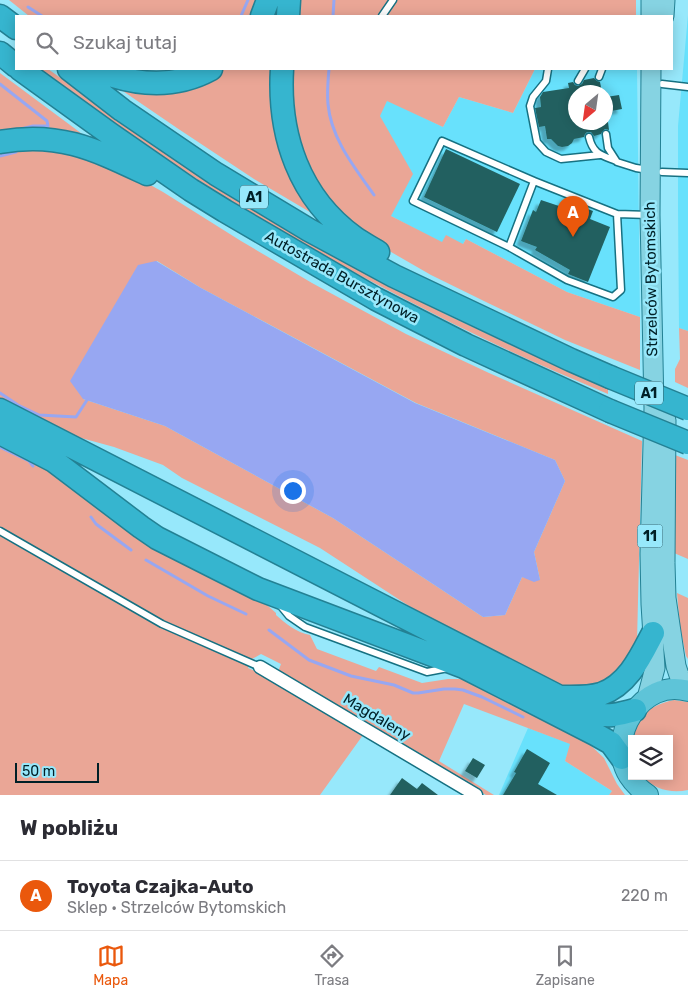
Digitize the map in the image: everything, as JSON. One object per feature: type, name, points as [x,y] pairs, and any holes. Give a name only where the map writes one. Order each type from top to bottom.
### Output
[{"type":"highway","points":[[262,15],[268,0]]},
{"type":"highway","points":[[288,15],[289,0]]},
{"type":"highway","points":[[0,15],[15,23]]},
{"type":"highway","points":[[0,15],[15,27]]},
{"type":"highway","points":[[0,53],[15,65]]},
{"type":"highway","name":"Autostrada Bursztynowa","points":[[21,70],[147,161],[225,211],[376,299],[474,349],[610,411],[688,443]]},
{"type":"highway","name":"Autostrada Bursztynowa","points":[[70,70],[122,110],[216,174],[309,230],[394,276],[452,304],[610,377],[688,410]]},
{"type":"highway","points":[[97,70],[131,81],[162,83],[186,79],[209,70]]},
{"type":"highway","points":[[282,70],[281,97],[289,144],[302,177],[321,206],[332,219],[354,238],[420,277],[452,304]]},
{"type":"highway","points":[[0,142],[32,138],[80,145],[125,163],[225,211]]},
{"type":"highway","points":[[0,410],[589,712],[602,716],[614,716],[641,704],[661,690],[688,691]]},
{"type":"highway","points":[[0,433],[54,462],[157,538],[258,589],[464,667],[611,743],[622,758]]},
{"type":"highway","points":[[559,697],[602,694],[617,685],[638,662],[653,633]]},
{"type":"highway","name":"11","points":[[641,704],[624,729],[622,758],[630,777],[648,795]]},
{"type":"main road","points":[[651,0],[651,15]]},
{"type":"main road","points":[[664,15],[665,0]]},
{"type":"main road","name":"Strzelców Bytomskich","points":[[658,74],[656,171],[666,377],[664,538],[666,598],[676,666],[688,687]]},
{"type":"main road","name":"Strzelców Bytomskich","points":[[641,704],[655,668],[650,554],[654,408],[650,215],[656,171]]},
{"type":"street","name":"Magdaleny","points":[[260,667],[476,795]]},
{"type":"lane","points":[[383,15],[393,0]]},
{"type":"lane","points":[[548,70],[546,81],[533,97],[530,106],[537,142],[546,152],[561,159],[600,155]]},
{"type":"lane","points":[[578,81],[584,70]]},
{"type":"lane","points":[[599,77],[602,70]]},
{"type":"lane","points":[[658,74],[688,87]]},
{"type":"lane","points":[[606,134],[608,148],[617,162]]},
{"type":"lane","points":[[589,137],[591,146],[600,155],[617,162],[636,168],[688,173]]},
{"type":"lane","points":[[617,214],[621,290],[613,297],[567,280],[509,247],[413,201],[442,141],[617,214],[650,215]]},
{"type":"lane","points":[[509,247],[534,181]]},
{"type":"lane","points":[[0,531],[162,624],[260,667]]},
{"type":"shaded area","points":[[9,0],[261,0],[254,15],[28,15]]},
{"type":"shaded area","points":[[296,0],[636,0],[636,15],[294,15]]},
{"type":"shaded area","points":[[688,15],[688,331],[679,328],[678,126]]},
{"type":"shaded area","points":[[40,70],[49,70],[127,125],[368,274],[447,315],[608,389],[608,394],[524,358],[458,326],[307,246],[233,202],[97,112]]},
{"type":"shaded area","points":[[214,70],[276,70],[325,221],[254,179],[114,85]]},
{"type":"shaded area","points":[[289,70],[534,70],[513,113],[459,97],[443,127],[387,101],[380,116],[413,174],[391,216],[442,242],[446,235],[463,244],[466,239],[567,292],[640,317],[640,370],[565,340],[488,303],[431,275],[365,237],[335,210],[312,179],[292,130]]},
{"type":"shaded area","points":[[534,70],[637,70],[640,317],[567,292],[466,239],[463,244],[442,243],[391,216],[379,116],[387,100],[443,127],[459,97],[513,113]]},
{"type":"shaded area","points":[[0,73],[97,145],[0,137]]},
{"type":"shaded area","points":[[51,147],[129,173],[312,283],[406,334],[642,441],[637,641],[615,680],[571,692],[452,634],[320,548],[182,478],[163,465],[114,447],[63,433],[0,400],[0,149]],"holes":[[[157,261],[201,288],[416,403],[555,460],[565,481],[534,552],[540,580],[522,577],[505,615],[483,617],[333,518],[165,426],[83,399]]]},
{"type":"shaded area","points":[[156,261],[201,288],[415,403],[555,460],[565,481],[534,552],[540,580],[534,582],[522,577],[505,615],[483,617],[333,518],[165,426],[83,399],[70,381],[138,265]]},
{"type":"shaded area","points":[[679,328],[688,331],[688,388],[675,382],[675,369],[680,359]]},
{"type":"shaded area","points":[[0,443],[45,466],[259,598],[287,624],[300,632],[310,635],[317,649],[376,671],[379,667],[422,683],[448,679],[468,680],[584,739],[604,758],[617,784],[625,795],[609,795],[612,791],[565,761],[570,744],[464,704],[439,761],[494,795],[486,795],[278,672],[281,664],[261,654],[252,659],[248,668],[268,677],[363,735],[320,795],[0,795]]},
{"type":"shaded area","points":[[675,455],[688,460],[688,559],[674,553]]},
{"type":"shaded area","points":[[677,593],[688,598],[688,659],[680,627]]},
{"type":"shaded area","points":[[674,700],[688,702],[688,790],[669,791],[647,780],[673,780],[673,735],[633,735],[636,725],[647,712],[664,703]]},
{"type":"shaded area","points":[[528,728],[571,744],[565,761],[612,791],[609,795],[499,795]]},
{"type":"building","points":[[594,78],[600,82],[601,85],[580,85],[584,80]]},
{"type":"building","points":[[568,88],[568,130],[604,130],[601,134],[594,136],[591,132],[587,132],[584,137],[574,139],[568,146],[558,146],[551,139],[547,139],[545,126],[539,127],[535,108],[541,107],[540,97],[543,92]]},
{"type":"building","points":[[619,95],[622,109],[613,111],[613,96]]},
{"type":"building","points":[[446,149],[520,184],[497,232],[424,197]]},
{"type":"building","points":[[541,200],[565,208],[567,201],[593,211],[590,219],[610,227],[588,282],[568,274],[570,270],[535,250],[537,247],[521,241],[533,210],[536,212]]},
{"type":"building","points":[[527,749],[550,763],[538,784],[557,795],[503,795]]},
{"type":"building","points":[[473,758],[485,765],[477,778],[465,771]]},
{"type":"building","points":[[402,778],[417,789],[422,783],[438,795],[390,795]]},
{"type":"waterway","points":[[241,15],[248,0]]},
{"type":"waterway","points":[[333,15],[334,0]]},
{"type":"waterway","points":[[28,7],[40,15]]},
{"type":"waterway","points":[[329,70],[328,104],[334,129],[352,164],[374,195]]},
{"type":"waterway","points":[[0,84],[47,121],[48,126],[33,126],[21,129]]},
{"type":"waterway","points":[[0,156],[16,152]]},
{"type":"waterway","points":[[0,393],[18,405],[39,415],[76,417],[87,400]]},
{"type":"waterway","points":[[0,447],[29,461],[33,466]]},
{"type":"waterway","points":[[91,517],[96,524],[131,550]]},
{"type":"waterway","points":[[146,560],[208,596],[246,614]]},
{"type":"waterway","points":[[269,630],[309,660],[351,676],[394,685],[413,693],[444,689],[463,690],[523,717]]},
{"type":"place","name":"Toyota Czajka-Auto","points":[[573,237]]}]
